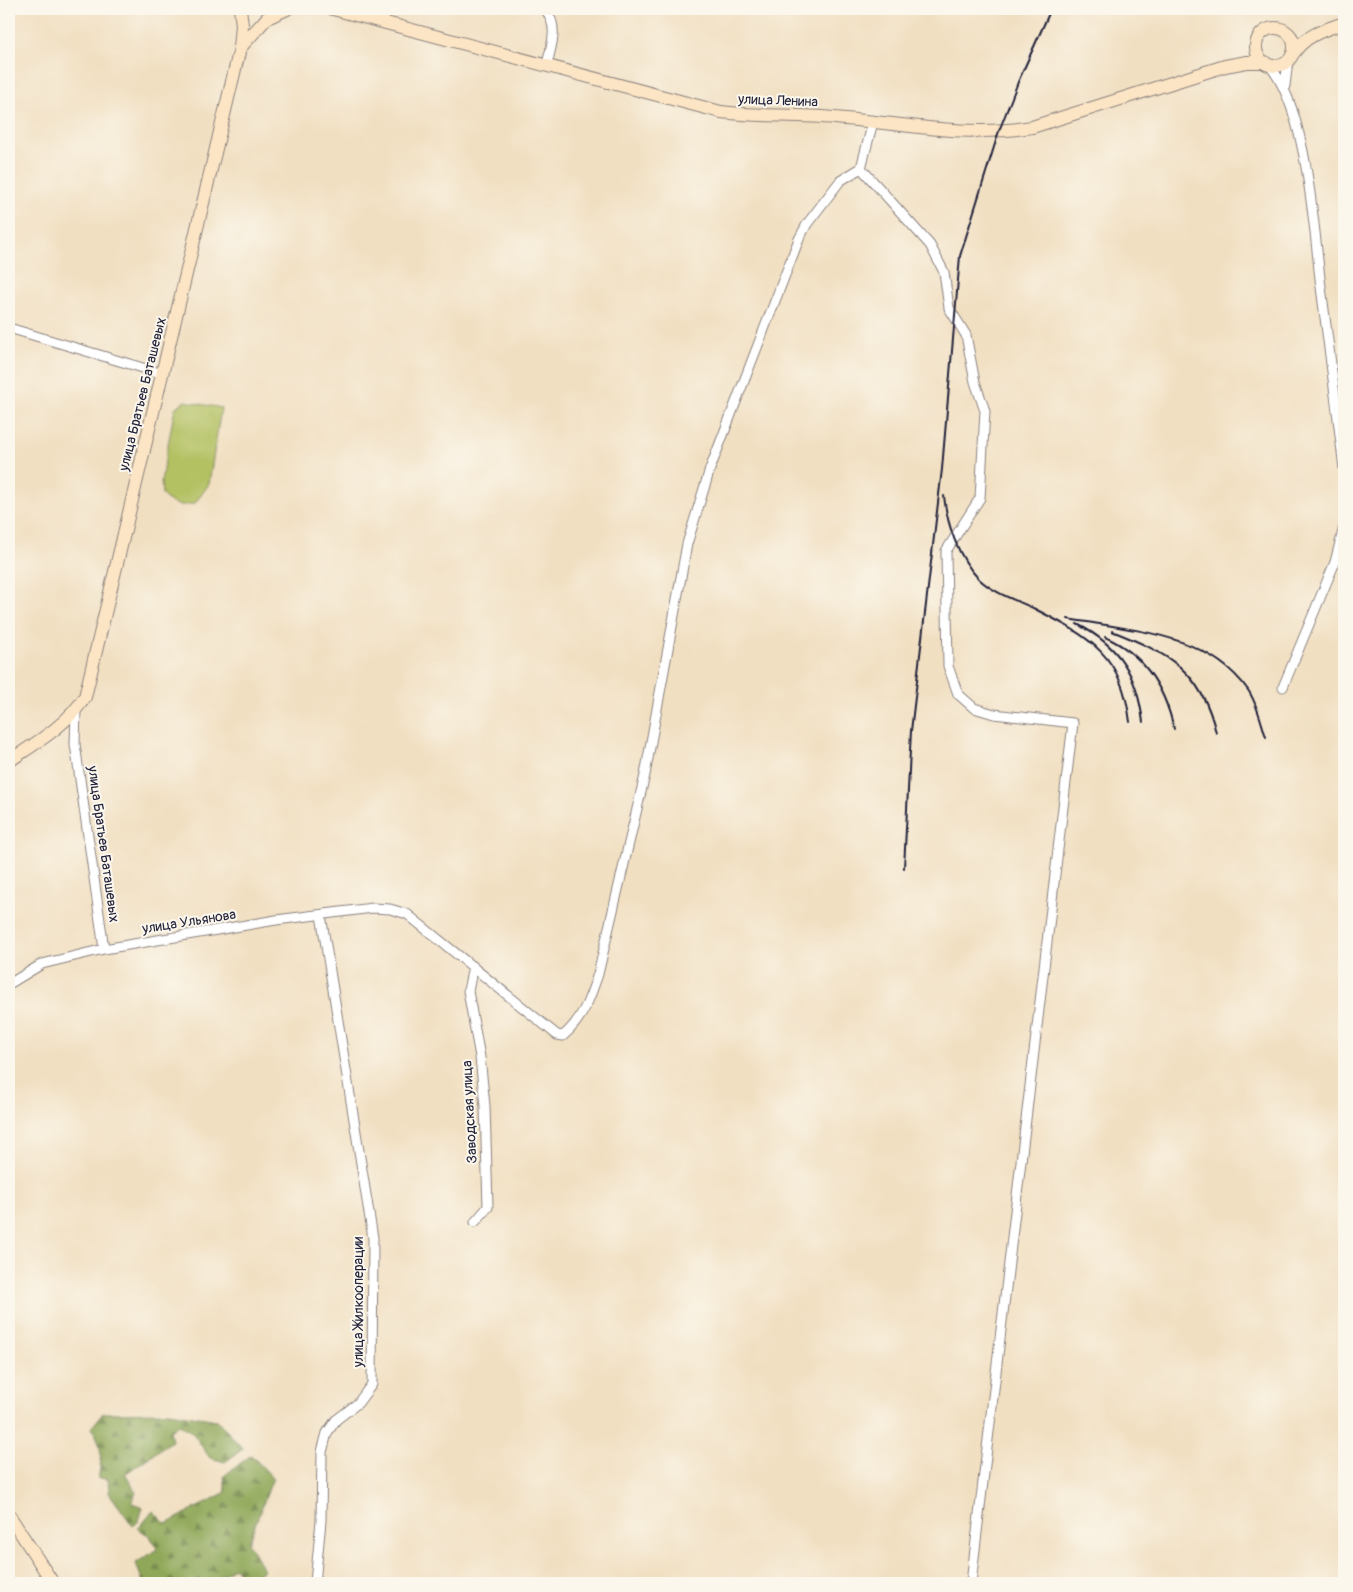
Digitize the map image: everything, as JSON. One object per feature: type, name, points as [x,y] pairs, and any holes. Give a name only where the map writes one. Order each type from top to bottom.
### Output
[{"type":"street","name":"улица Братьев Баташевых","points":[[240,9],[244,15],[252,20],[260,21],[271,13],[287,9]]},
{"type":"street","name":"улица Братьев Баташевых","points":[[104,949],[75,744],[76,711],[85,697],[240,48],[242,25],[240,9]]},
{"type":"street","points":[[322,9],[334,9]]},
{"type":"street","name":"улица Ленина","points":[[334,9],[547,64],[635,90],[721,112],[754,116],[821,116],[940,130],[1017,129],[1058,120],[1225,66]]},
{"type":"street","points":[[545,9],[552,18],[555,29],[547,64]]},
{"type":"street","name":"улица Братьев Баташевых","points":[[240,48],[271,13]]},
{"type":"street","points":[[1225,66],[1247,62],[1279,65],[1291,57],[1298,47],[1312,35],[1344,23]]},
{"type":"street","points":[[1225,66],[1247,53],[1259,37],[1269,29],[1281,29],[1296,35],[1312,35]]},
{"type":"street","points":[[1286,32],[1293,42],[1291,57],[1284,79],[1304,148],[1344,469]]},
{"type":"street","points":[[1257,42],[1258,54],[1279,78],[1286,91]]},
{"type":"street","points":[[873,122],[861,168],[930,246],[939,260],[944,272],[949,308],[966,335],[975,382],[985,411],[980,498],[946,551],[948,666],[958,694],[974,708],[994,714],[1073,723],[971,1583]]},
{"type":"street","name":"улица Ульянова","points":[[9,984],[42,964],[104,949],[320,915],[373,908],[390,909],[407,914],[557,1036],[563,1036],[572,1028],[590,1000],[600,966],[645,775],[687,544],[710,469],[799,239],[840,182],[861,168]]},
{"type":"street","points":[[9,328],[162,374]]},
{"type":"street","points":[[1283,687],[1335,562],[1344,528]]},
{"type":"street","points":[[9,761],[56,728],[76,711]]},
{"type":"street","points":[[56,728],[63,730],[75,744]]},
{"type":"street","name":"улица Жилкооперации","points":[[315,1583],[321,1521],[322,1452],[327,1433],[336,1420],[358,1403],[372,1384],[374,1266],[373,1238],[320,915]]},
{"type":"street","name":"Заводская улица","points":[[473,966],[468,991],[483,1087],[488,1207],[476,1222]]},
{"type":"street","points":[[9,1515],[53,1583]]},
{"type":"green space","points":[[185,401],[221,408],[209,484],[195,503],[181,505],[173,503],[162,495],[161,481],[175,408]]},
{"type":"green space","points":[[169,1412],[217,1420],[243,1449],[225,1462],[210,1458],[192,1432],[179,1425],[170,1431],[172,1441],[125,1474],[136,1492],[132,1503],[143,1507],[139,1521],[133,1526],[109,1493],[108,1479],[98,1478],[100,1446],[91,1428],[103,1413]]},
{"type":"green space","points":[[251,1455],[273,1478],[248,1543],[264,1570],[246,1582],[235,1567],[211,1583],[143,1583],[136,1563],[157,1549],[150,1536],[138,1529],[153,1511],[166,1524],[226,1492],[224,1476]]},
{"type":"railway","points":[[904,868],[911,731],[942,469],[960,256],[999,131],[1018,82],[1051,9]]},
{"type":"railway","points":[[944,496],[948,518],[959,551],[972,571],[992,589],[1055,619],[1088,640],[1101,652],[1120,681],[1126,699],[1130,722]]},
{"type":"railway","points":[[1068,619],[1167,637],[1190,645],[1212,656],[1231,671],[1248,690],[1266,737]]},
{"type":"railway","points":[[1077,624],[1105,642],[1124,664],[1136,690],[1143,722]]},
{"type":"railway","points":[[1112,631],[1149,647],[1179,667],[1202,694],[1210,711],[1216,733]]},
{"type":"railway","points":[[1105,637],[1131,653],[1151,674],[1165,700],[1174,729]]}]
